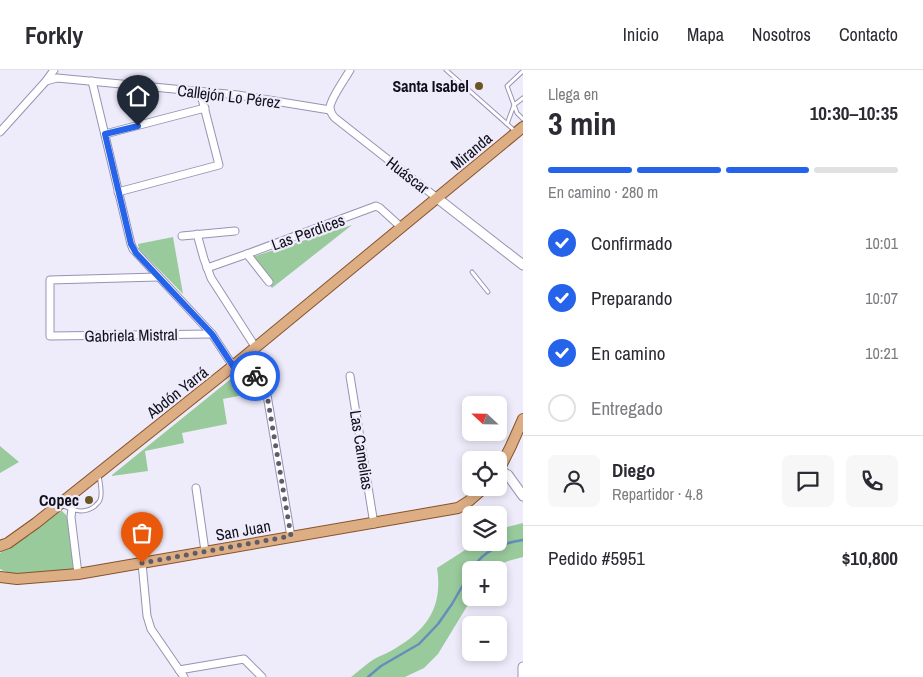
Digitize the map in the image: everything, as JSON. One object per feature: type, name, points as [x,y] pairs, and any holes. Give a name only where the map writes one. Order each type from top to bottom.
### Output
[{"type":"main road","name":"Miranda","points":[[437,198],[520,130]]},
{"type":"main road","name":"Abdón Yarrá","points":[[3,546],[36,524],[256,348],[437,198]]},
{"type":"main road","points":[[507,454],[523,419]]},
{"type":"main road","name":"San Juan","points":[[0,577],[17,579],[78,574],[291,536],[374,524],[458,508],[475,496]]},
{"type":"main road","points":[[0,571],[17,579]]},
{"type":"street","points":[[0,132],[54,70]]},
{"type":"street","points":[[330,110],[332,101],[350,70]]},
{"type":"street","name":"Callejón Lo Pérez","points":[[46,81],[57,78],[200,91],[261,98],[330,110]]},
{"type":"street","points":[[92,82],[131,244],[136,253],[237,363],[266,389],[291,536]]},
{"type":"street","points":[[118,192],[219,165],[200,91]]},
{"type":"street","points":[[105,134],[205,108]]},
{"type":"street","name":"Huáscar","points":[[330,110],[335,118],[523,265]]},
{"type":"street","name":"Las Perdices","points":[[207,268],[376,206],[402,228]]},
{"type":"street","points":[[182,236],[235,231]]},
{"type":"street","points":[[197,234],[213,282],[256,348]]},
{"type":"street","points":[[247,254],[269,282]]},
{"type":"street","name":"Gabriela Mistral","points":[[158,277],[50,280],[50,336],[212,334]]},
{"type":"street","name":"Las Camelias","points":[[350,376],[374,524]]},
{"type":"street","points":[[507,474],[523,496]]},
{"type":"street","points":[[196,488],[205,552]]},
{"type":"street","points":[[72,509],[71,517],[78,574]]},
{"type":"street","points":[[142,563],[151,628],[184,677]]},
{"type":"street","points":[[179,670],[244,659],[262,677]]},
{"type":"street","points":[[522,677],[523,668]]},
{"type":"lane","points":[[446,70],[507,124],[520,130]]},
{"type":"lane","points":[[523,72],[507,86],[517,113],[523,119]]},
{"type":"lane","points":[[507,124],[514,105],[523,98]]},
{"type":"lane","points":[[472,272],[488,292]]},
{"type":"lane","points":[[60,504],[80,511],[88,510],[99,502],[101,494],[99,472]]},
{"type":"green space","points":[[352,225],[272,288],[249,258]]},
{"type":"green space","points":[[173,237],[183,294],[139,249],[138,244]]},
{"type":"green space","points":[[253,361],[260,369],[263,391],[223,399],[227,424],[182,433],[184,443],[145,451],[148,471],[112,476],[112,475]]},
{"type":"green space","points":[[0,446],[19,462],[0,473]]},
{"type":"green space","points":[[61,510],[68,517],[76,570],[56,574],[35,575],[11,573],[0,569],[0,553],[12,543],[30,535]]},
{"type":"green space","points":[[523,523],[523,557],[507,561],[462,561],[462,606],[467,606],[438,654],[424,668],[405,677],[351,677],[373,660],[407,641],[425,624],[431,615],[438,594],[437,568],[464,551],[507,551],[507,527]]},
{"type":"waterway","points":[[478,561],[493,549],[523,540]]},
{"type":"waterway","points":[[368,677],[381,666],[419,644],[438,624],[462,587]]},
{"type":"way so far","points":[[142,563],[291,536],[266,389],[255,376]]},
{"type":"place","name":"Santa Isabel","points":[[479,86]]},
{"type":"place","name":"Copec","points":[[89,500]]},
{"type":"route","points":[[138,126],[105,134],[131,244],[136,253],[212,334],[233,366],[241,360],[255,376]]}]
